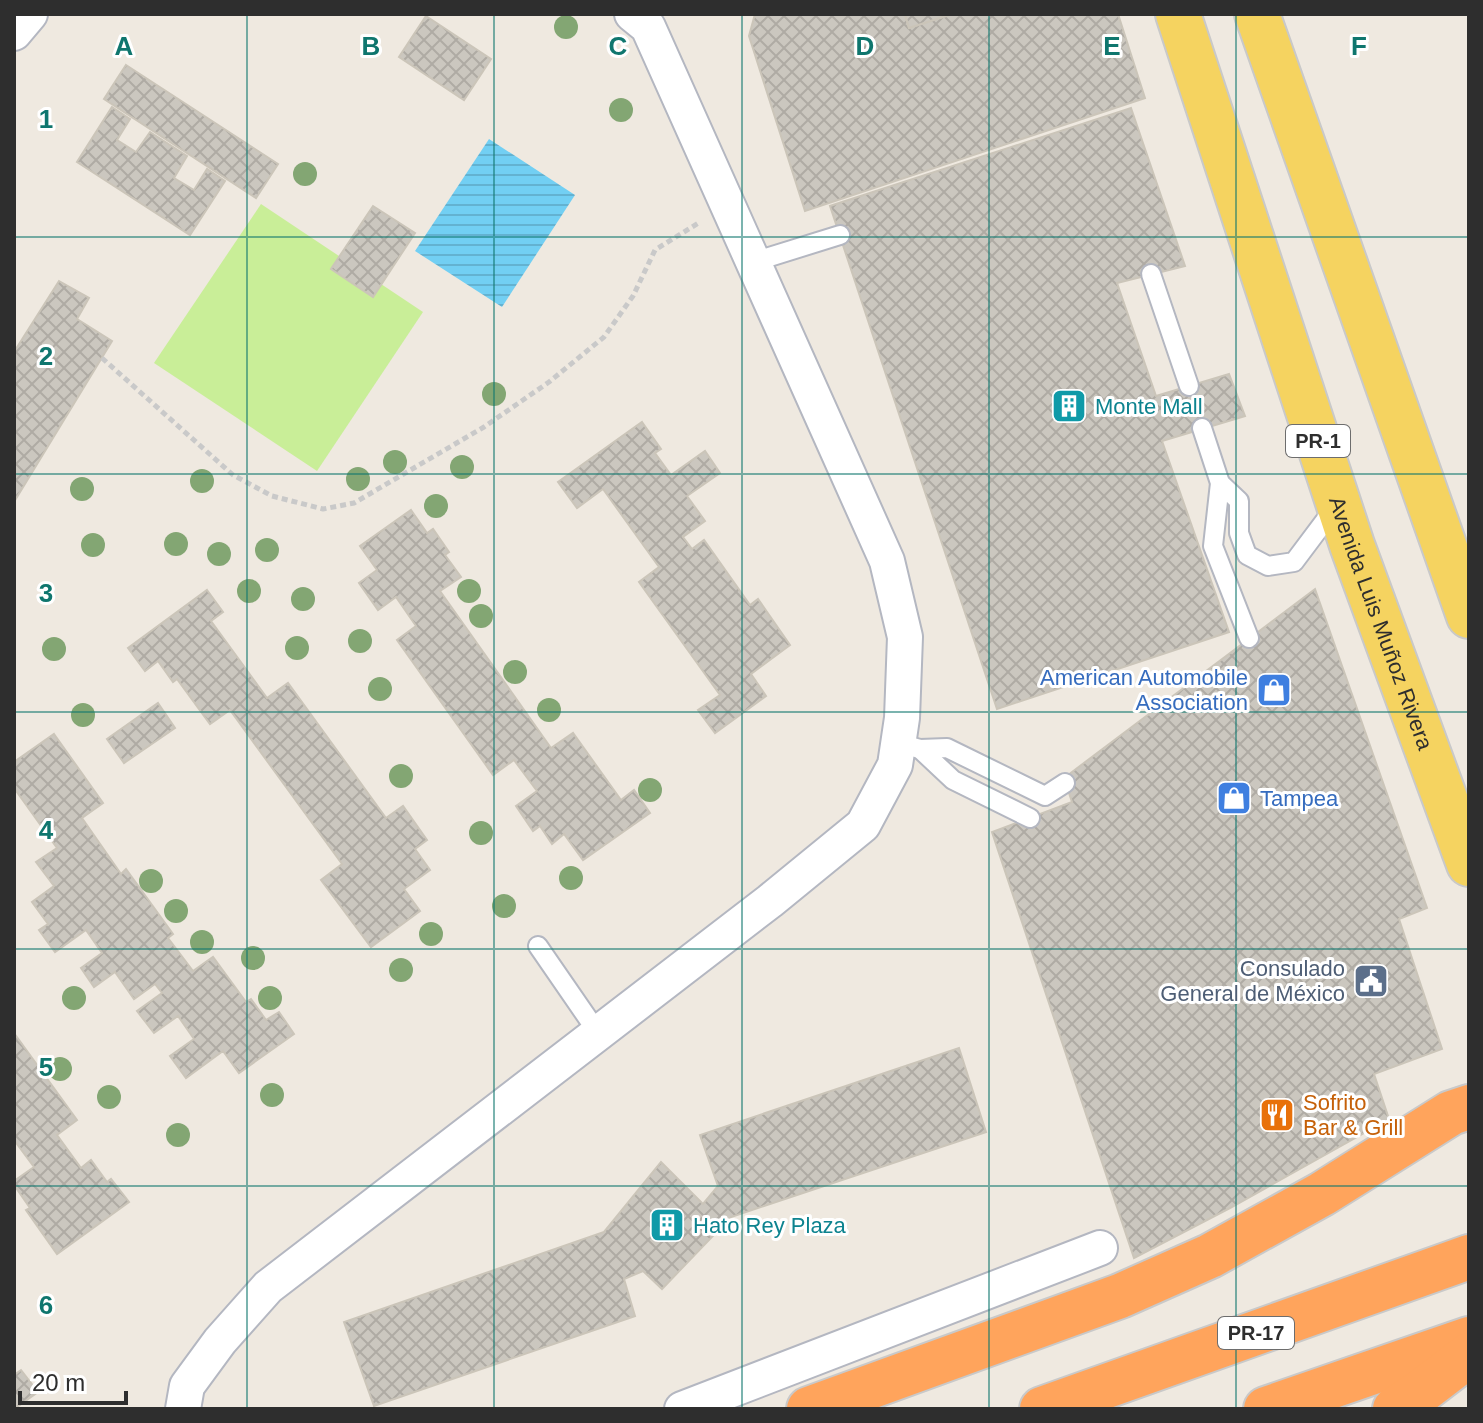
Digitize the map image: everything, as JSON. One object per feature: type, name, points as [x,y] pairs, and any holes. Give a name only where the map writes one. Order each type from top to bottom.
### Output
[{"type":"highway","points":[[809,1409],[1120,1296],[1210,1256],[1322,1194],[1463,1100]]},
{"type":"highway","name":"PR-17","points":[[1042,1409],[1469,1257]]},
{"type":"highway","points":[[1266,1409],[1469,1339]]},
{"type":"highway","points":[[1395,1409],[1469,1355]]},
{"type":"main road","name":"Avenida Luis Muñoz Rivera","points":[[1178,14],[1338,503],[1469,864]]},
{"type":"main road","points":[[1257,14],[1469,616]]},
{"type":"street","points":[[14,33],[30,14]]},
{"type":"street","points":[[183,1409],[187,1386],[220,1341],[268,1287],[770,901],[863,825],[895,765],[909,746],[902,718],[905,637],[887,561],[647,18]]},
{"type":"street","points":[[682,1409],[1100,1248]]},
{"type":"lane","points":[[753,262],[840,235]]},
{"type":"lane","points":[[1151,274],[1189,386]]},
{"type":"lane","points":[[1202,428],[1220,483],[1213,546],[1249,638]]},
{"type":"lane","points":[[1220,483],[1239,501],[1239,533],[1247,555],[1268,566],[1294,562],[1338,503]]},
{"type":"lane","points":[[909,746],[947,748],[1045,796],[1065,783]]},
{"type":"lane","points":[[909,746],[953,780],[1030,818]]},
{"type":"lane","points":[[538,946],[598,1033]]},
{"type":"path","points":[[102,358],[233,475],[272,496],[323,509],[354,503],[484,427],[549,382],[604,337],[633,296],[655,250],[728,205]]},
{"type":"green space","points":[[261,204],[423,312],[317,471],[154,363]]},
{"type":"water","points":[[489,139],[575,195],[502,307],[415,251]]},
{"type":"building","points":[[755,14],[905,14],[909,28],[952,14],[1118,14],[1145,98],[805,211],[749,36]]},
{"type":"building","points":[[905,14],[952,14],[909,28]]},
{"type":"building","points":[[426,16],[491,59],[464,100],[399,57]]},
{"type":"building","points":[[126,65],[278,164],[256,198],[104,99]]},
{"type":"building","points":[[112,107],[130,119],[117,140],[136,152],[150,132],[187,156],[174,178],[194,190],[207,169],[225,181],[190,235],[77,162]]},
{"type":"building","name":"Monte Mall","points":[[1131,108],[1185,266],[1117,283],[1156,396],[1229,374],[1245,416],[1162,441],[1229,632],[997,709],[830,206]]},
{"type":"building","points":[[373,206],[415,233],[373,297],[331,269]]},
{"type":"building","points":[[59,281],[89,298],[77,319],[112,341],[14,502],[14,352]]},
{"type":"building","points":[[642,422],[661,449],[655,453],[671,475],[705,451],[720,473],[687,496],[705,521],[683,537],[692,549],[704,540],[750,605],[758,599],[790,645],[751,674],[766,696],[715,733],[698,710],[720,695],[639,582],[659,567],[603,489],[577,508],[558,482]]},
{"type":"building","points":[[411,510],[427,533],[433,529],[449,552],[445,555],[461,577],[440,591],[551,748],[573,733],[621,800],[634,790],[650,813],[583,860],[564,834],[552,844],[540,826],[533,831],[516,806],[537,791],[514,760],[493,775],[397,640],[416,626],[396,597],[378,610],[359,583],[377,570],[360,546]]},
{"type":"building","points":[[1315,589],[1427,908],[1399,919],[1442,1049],[1374,1074],[1389,1119],[1134,1258],[992,832],[1072,802],[1064,778]]},
{"type":"building","points":[[207,590],[223,612],[211,621],[267,698],[288,683],[386,818],[403,806],[427,840],[415,849],[430,870],[404,889],[420,911],[371,947],[321,880],[342,864],[230,710],[210,724],[177,679],[173,682],[158,661],[145,671],[128,648]]},
{"type":"building","points":[[158,703],[175,728],[124,763],[107,739]]},
{"type":"building","points":[[54,734],[103,803],[82,818],[121,874],[126,869],[173,934],[168,938],[193,971],[213,957],[246,1002],[251,999],[266,1020],[279,1012],[294,1034],[239,1073],[223,1051],[186,1078],[170,1056],[194,1039],[178,1016],[154,1033],[137,1011],[162,993],[155,984],[134,999],[115,972],[94,987],[81,968],[102,953],[86,930],[55,952],[39,930],[48,924],[32,902],[54,886],[36,862],[57,848],[14,788],[14,762]]},
{"type":"building","points":[[14,1033],[77,1120],[57,1135],[81,1168],[91,1160],[107,1182],[111,1179],[129,1202],[57,1254],[26,1210],[30,1208],[14,1185],[14,1181],[34,1167],[14,1140]]},
{"type":"building","name":"Hato Rey Plaza","points":[[959,1048],[986,1132],[731,1217],[662,1289],[643,1271],[624,1279],[635,1316],[374,1406],[344,1322],[604,1232],[661,1162],[703,1204],[718,1186],[700,1135]]},
{"type":"building","points":[[21,1370],[38,1392],[14,1409],[14,1375]]},
{"type":"place","name":"Monte Mall","points":[[1069,406]]},
{"type":"place","name":"American Automobile Association","points":[[1274,690]]},
{"type":"place","name":"Tampea","points":[[1234,798]]},
{"type":"place","name":"Consulado General de México","points":[[1371,981]]},
{"type":"place","name":"Sofrito Bar & Grill","points":[[1277,1115]]},
{"type":"place","name":"Hato Rey Plaza","points":[[667,1225]]}]
